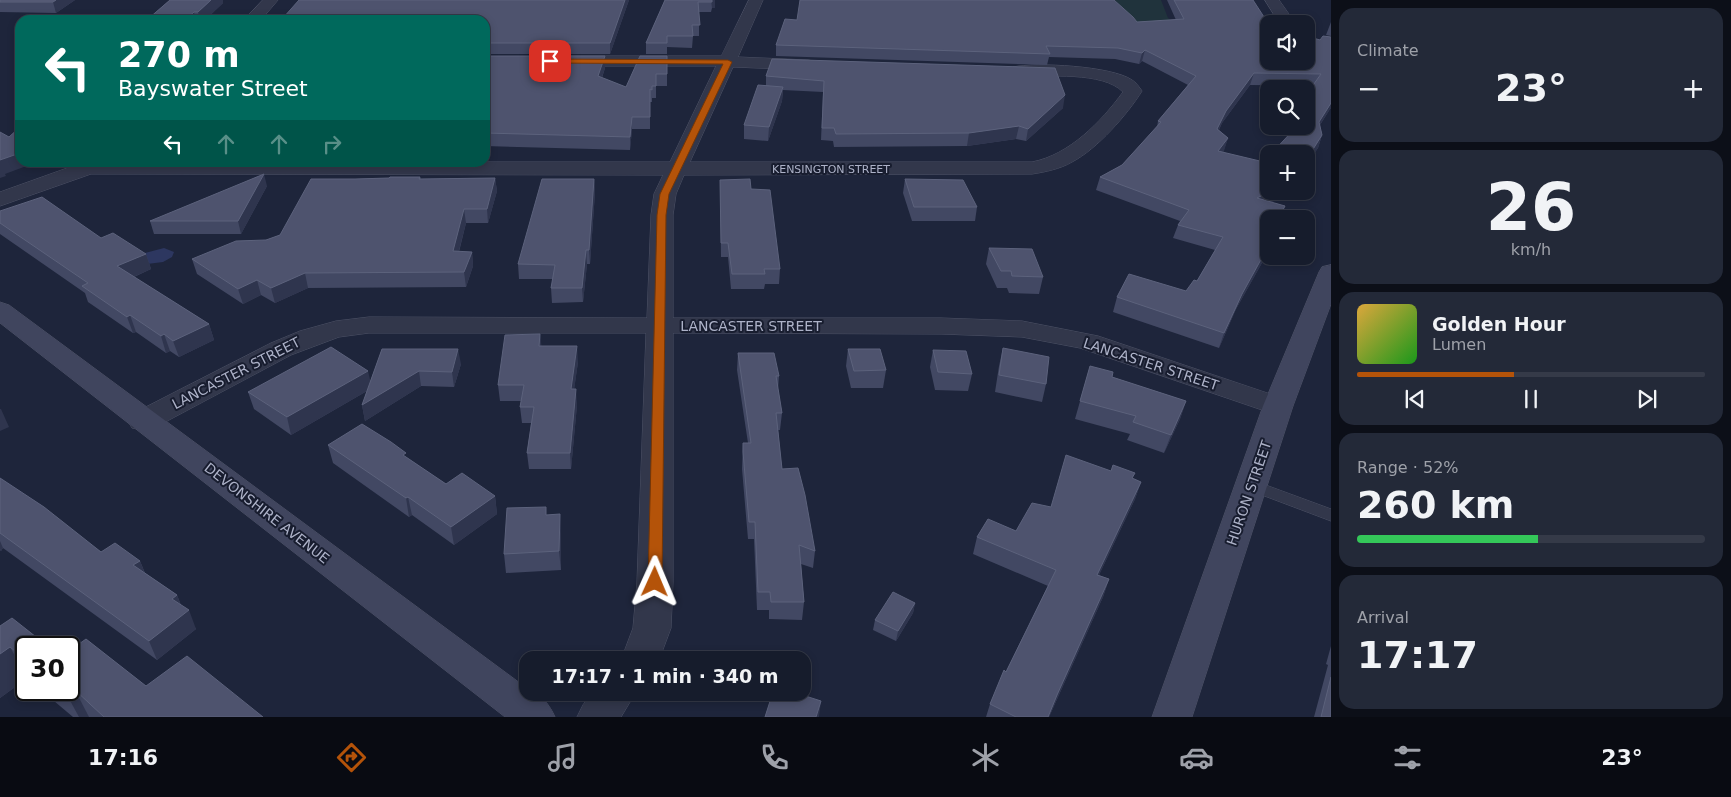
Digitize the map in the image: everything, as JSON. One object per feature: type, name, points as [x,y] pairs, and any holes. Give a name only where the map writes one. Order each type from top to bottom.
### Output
[{"type":"main road","name":"HURON STREET","points":[[1172,717],[1278,406],[1331,273]]},
{"type":"main road","name":"DEVONSHIRE AVENUE","points":[[0,310],[143,421],[218,475],[535,717]]},
{"type":"street","points":[[257,15],[271,0]]},
{"type":"street","points":[[643,651],[652,628],[655,582],[662,215],[665,194],[756,0]]},
{"type":"street","points":[[1272,0],[1282,15]]},
{"type":"street","points":[[550,61],[728,62],[826,65]]},
{"type":"street","name":"KENSINGTON STREET","points":[[385,167],[987,170],[1037,167],[1073,154],[1117,110],[1133,91],[1125,82],[1104,75],[1000,71]]},
{"type":"street","name":"KENSINGTON STREET","points":[[0,200],[89,167]]},
{"type":"street","name":"LANCASTER STREET","points":[[143,421],[281,349],[309,337],[336,329],[368,325],[941,326],[1022,329],[1088,342],[1278,406]]},
{"type":"street","points":[[597,717],[610,701]]},
{"type":"lane","points":[[1252,485],[1331,515]]},
{"type":"shaded area","points":[[1115,0],[1161,0],[1168,18],[1205,48],[1143,30]]},
{"type":"water","points":[[164,248],[174,252],[172,257],[163,262],[147,264],[145,253]]},
{"type":"building","points":[[0,0],[56,0],[53,2],[0,2]]},
{"type":"building","points":[[170,0],[211,0],[198,12],[194,12],[191,15],[153,15]]},
{"type":"building","points":[[299,0],[625,0],[610,43],[490,43],[490,15],[286,15]]},
{"type":"building","points":[[665,0],[712,0],[712,2],[698,2],[700,25],[692,25],[693,36],[667,36],[667,43],[646,43]]},
{"type":"building","points":[[800,0],[1114,0],[1137,22],[1184,19],[1174,0],[1253,0],[1263,15],[1260,15],[1260,70],[1315,70],[1315,39],[1320,40],[1323,36],[1331,37],[1331,103],[1319,122],[1322,135],[1315,146],[1279,145],[1289,135],[1315,135],[1315,82],[1321,74],[1254,73],[1226,111],[1217,129],[1228,138],[1218,151],[1260,161],[1260,196],[1257,198],[1285,206],[1283,210],[1260,210],[1260,261],[1224,333],[1117,297],[1129,274],[1186,291],[1194,280],[1197,281],[1223,237],[1178,225],[1189,210],[1100,177],[1122,165],[1161,122],[1158,121],[1196,76],[1145,50],[1142,53],[1118,48],[1046,46],[1050,54],[776,45],[785,19],[797,20]]},
{"type":"building","points":[[490,56],[605,56],[598,76],[626,87],[640,56],[667,56],[667,74],[656,74],[656,86],[652,86],[652,90],[650,89],[650,117],[632,117],[630,137],[490,133]]},
{"type":"building","points":[[772,59],[1055,68],[1065,95],[1028,129],[1019,126],[969,133],[836,134],[834,128],[822,128],[824,81],[766,76]]},
{"type":"building","points":[[758,85],[783,87],[769,127],[744,125]]},
{"type":"building","points":[[0,132],[9,137],[15,132],[15,155],[0,160]]},
{"type":"building","points":[[264,174],[238,221],[150,221]]},
{"type":"building","points":[[420,177],[419,179],[495,178],[487,209],[464,209],[453,251],[472,252],[464,272],[305,273],[271,288],[257,280],[238,289],[192,259],[236,241],[266,240],[280,235],[311,179]]},
{"type":"building","points":[[542,179],[594,179],[589,250],[586,250],[582,288],[551,288],[555,265],[518,264]]},
{"type":"building","points":[[750,179],[751,189],[770,190],[780,269],[764,269],[765,274],[732,274],[728,243],[721,243],[720,180]]},
{"type":"building","points":[[905,179],[963,180],[977,207],[914,207]]},
{"type":"building","points":[[42,197],[101,238],[113,233],[146,254],[117,266],[209,324],[173,341],[164,334],[161,336],[130,315],[127,317],[82,286],[88,283],[0,223],[0,211]]},
{"type":"building","points":[[989,248],[1032,249],[1043,277],[1012,276],[1011,271],[1001,271]]},
{"type":"building","points":[[540,334],[539,346],[577,346],[571,389],[576,389],[570,453],[527,453],[534,407],[520,407],[524,385],[498,385],[505,335]]},
{"type":"building","points":[[331,347],[368,371],[287,417],[248,392]]},
{"type":"building","points":[[1003,348],[1049,357],[1046,384],[999,375]]},
{"type":"building","points":[[382,349],[458,349],[452,372],[419,371],[362,405]]},
{"type":"building","points":[[848,349],[880,349],[886,370],[854,371]]},
{"type":"building","points":[[933,350],[966,351],[972,374],[938,372]]},
{"type":"building","points":[[738,353],[774,353],[779,376],[776,376],[782,413],[776,413],[782,469],[798,468],[815,551],[799,545],[804,602],[771,602],[770,592],[758,592],[755,522],[749,522],[743,452],[743,443],[751,443]]},
{"type":"building","points":[[1090,366],[1113,372],[1112,377],[1186,401],[1171,435],[1133,422],[1136,416],[1080,401]]},
{"type":"building","points":[[362,424],[391,442],[406,453],[403,455],[446,484],[462,473],[495,496],[451,527],[328,445]]},
{"type":"building","points":[[1066,455],[1111,471],[1113,465],[1135,473],[1132,478],[1141,482],[1097,575],[1109,579],[1048,717],[1016,717],[990,704],[1004,670],[1006,672],[1056,570],[977,537],[988,519],[1016,531],[1032,503],[1051,507]]},
{"type":"building","points":[[0,478],[44,507],[101,552],[115,543],[140,561],[133,565],[177,595],[172,599],[189,610],[149,641],[0,533]]},
{"type":"building","points":[[546,507],[546,515],[560,514],[559,551],[504,554],[507,508]]},
{"type":"building","points":[[893,592],[915,603],[898,631],[875,620]]},
{"type":"building","points":[[12,618],[35,636],[15,636],[15,651],[10,647],[0,654],[0,626]]},
{"type":"building","points":[[86,639],[146,686],[187,656],[263,717],[104,717],[80,695],[80,643]]},
{"type":"building","points":[[1331,677],[1331,717],[1321,717]]},
{"type":"building","points":[[811,698],[821,701],[816,717],[765,717],[770,701],[811,701]]},
{"type":"route","points":[[550,61],[728,62],[665,194],[662,215],[655,582]]}]
